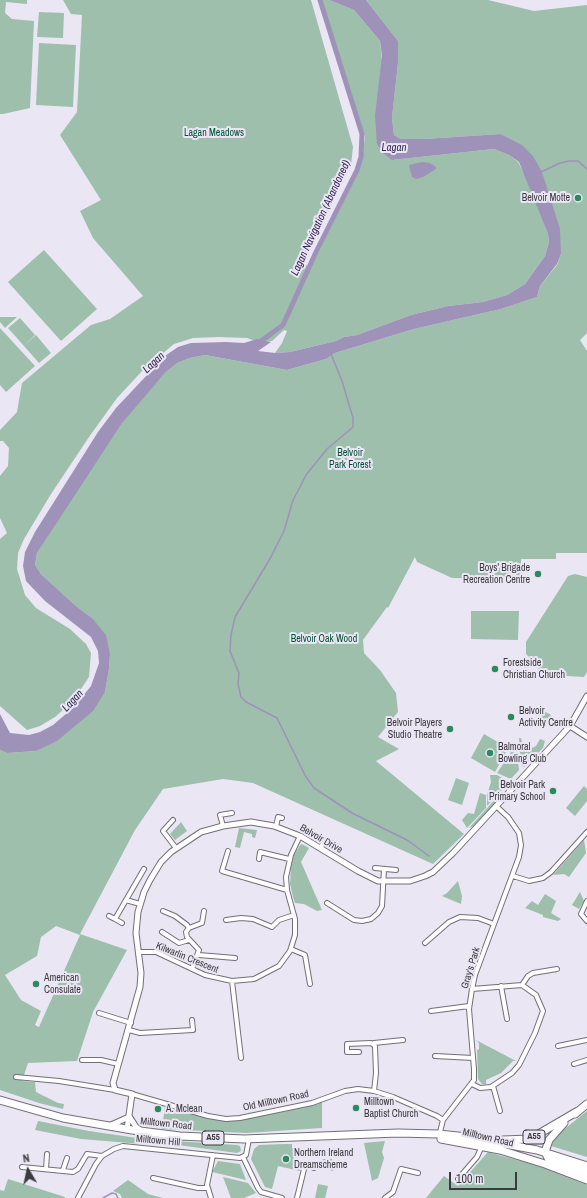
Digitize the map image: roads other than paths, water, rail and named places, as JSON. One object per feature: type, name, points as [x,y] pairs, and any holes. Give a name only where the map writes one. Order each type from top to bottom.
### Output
[{"type":"highway","name":"Milltown Road","points":[[0,1100],[63,1118],[143,1132],[206,1138],[249,1139],[374,1133],[429,1135],[544,1152],[587,1166]]},
{"type":"highway","name":"A55","points":[[544,1152],[554,1133],[587,1104]]},
{"type":"highway","name":"A55","points":[[482,1143],[530,1139],[578,1111]]},
{"type":"highway","name":"Milltown Road","points":[[482,1143],[587,1180]]},
{"type":"highway","points":[[544,1152],[548,1158],[587,1173]]},
{"type":"street","name":"Belvoir Drive","points":[[115,1090],[114,1083],[118,1064],[129,1030],[140,987],[141,973],[136,933],[140,904],[144,892],[156,869],[161,862],[176,848],[201,832],[223,826],[250,822],[276,827],[300,836],[370,878],[383,882],[410,880],[433,872],[453,853],[570,726],[587,696]]},
{"type":"street","points":[[570,726],[587,738]]},
{"type":"street","name":"Gray's Park","points":[[472,1084],[474,1069],[469,1006],[472,989],[475,975],[513,876],[521,844],[519,833],[508,817],[496,806]]},
{"type":"street","points":[[223,826],[220,815],[232,813]]},
{"type":"street","points":[[276,827],[278,817],[282,818]]},
{"type":"street","points":[[173,820],[163,831],[176,848]]},
{"type":"street","points":[[513,876],[529,881],[543,878],[551,872],[587,832]]},
{"type":"street","name":"Kilwarlin Crescent","points":[[139,952],[156,952],[213,978],[232,981],[254,979],[268,973],[283,962],[291,948],[296,927],[287,890],[286,877],[289,859],[300,836]]},
{"type":"street","points":[[320,848],[326,840],[338,847]]},
{"type":"street","points":[[228,851],[222,871],[287,890]]},
{"type":"street","points":[[259,859],[260,852],[289,859]]},
{"type":"street","points":[[375,868],[396,870]]},
{"type":"street","points":[[115,919],[144,869]]},
{"type":"street","points":[[327,903],[332,909],[354,920],[362,921],[371,919],[378,913],[382,906],[384,869]]},
{"type":"street","points":[[126,900],[140,904]]},
{"type":"street","points":[[587,901],[581,914],[587,921]]},
{"type":"street","points":[[163,911],[175,916],[187,924],[188,928],[186,932],[189,940],[198,948],[199,955],[192,969]]},
{"type":"street","points":[[188,928],[202,922],[204,911]]},
{"type":"street","points":[[226,920],[241,918],[253,919],[266,926],[272,927],[279,920],[294,915]]},
{"type":"street","points":[[110,916],[122,923]]},
{"type":"street","points":[[425,943],[449,922],[460,917],[471,917],[494,924]]},
{"type":"street","points":[[162,932],[179,942],[189,940]]},
{"type":"street","points":[[291,948],[305,955],[310,984]]},
{"type":"street","points":[[199,955],[235,958]]},
{"type":"street","points":[[522,985],[528,976],[533,973],[556,969]]},
{"type":"street","points":[[232,981],[241,1058]]},
{"type":"street","points":[[439,1136],[443,1120],[472,1084],[486,1088],[493,1086],[504,1079],[519,1065],[542,1016],[539,1000],[529,988],[522,985],[472,989]]},
{"type":"street","points":[[501,986],[507,1019]]},
{"type":"street","points":[[431,1011],[469,1006]]},
{"type":"street","points":[[99,1013],[130,1024]]},
{"type":"street","points":[[129,1030],[140,1033],[193,1030],[192,1020]]},
{"type":"street","points":[[359,1052],[347,1052],[347,1044],[403,1040]]},
{"type":"street","points":[[558,1046],[587,1040]]},
{"type":"street","points":[[374,1043],[376,1073],[374,1091]]},
{"type":"street","points":[[435,1056],[473,1058]]},
{"type":"street","points":[[82,1060],[101,1060],[118,1064]]},
{"type":"street","points":[[574,1064],[587,1060]]},
{"type":"street","name":"Old Milltown Road","points":[[16,1077],[59,1081],[115,1090],[208,1116],[226,1119],[240,1118],[312,1103],[345,1091],[358,1089],[393,1096],[443,1120]]},
{"type":"street","points":[[493,1086],[500,1111]]},
{"type":"street","points":[[127,1129],[132,1094]]},
{"type":"street","points":[[106,1126],[119,1122],[129,1116]]},
{"type":"street","points":[[129,1116],[136,1126],[143,1132]]},
{"type":"street","points":[[249,1139],[248,1150],[246,1155],[243,1157],[257,1187],[261,1192],[268,1196],[282,1198]]},
{"type":"street","points":[[458,1179],[476,1157],[482,1143]]},
{"type":"street","name":"Milltown Hill","points":[[102,1156],[114,1148],[123,1146],[243,1157]]},
{"type":"street","points":[[22,1167],[73,1172],[78,1169],[85,1157],[90,1153],[102,1156],[78,1198]]},
{"type":"street","points":[[46,1169],[47,1154]]},
{"type":"street","points":[[211,1198],[207,1188],[213,1155]]},
{"type":"street","points":[[63,1170],[67,1158]]},
{"type":"street","points":[[297,1198],[305,1165],[314,1168]]},
{"type":"street","points":[[385,1198],[393,1192],[401,1169],[418,1172]]},
{"type":"street","points":[[153,1178],[198,1188],[207,1188]]},
{"type":"water","name":"Lagan","points":[[329,0],[366,0],[398,41],[398,63],[392,118],[394,135],[401,139],[424,139],[500,134],[522,145],[533,156],[542,172],[560,229],[561,254],[557,264],[540,286],[537,297],[501,309],[414,329],[335,353],[326,359],[287,370],[205,355],[190,358],[177,363],[165,373],[122,423],[37,553],[35,565],[41,574],[76,606],[92,618],[106,635],[110,654],[105,692],[93,711],[57,741],[36,751],[7,753],[0,750],[0,714],[10,733],[29,735],[40,732],[53,725],[73,708],[91,686],[99,663],[98,651],[91,637],[45,601],[26,581],[23,566],[25,552],[35,532],[98,432],[116,408],[165,356],[178,347],[191,343],[244,343],[257,339],[271,342],[258,351],[275,353],[290,352],[336,341],[344,337],[357,335],[411,315],[448,306],[483,302],[507,295],[525,284],[545,256],[549,242],[548,234],[519,162],[509,155],[494,149],[392,160],[383,153],[377,144],[375,116],[382,56],[380,41],[354,10]]},
{"type":"water","points":[[422,162],[430,163],[436,167],[436,169],[423,177],[416,179],[412,177],[409,165]]},
{"type":"waterway","name":"Lagan Navigation (Abandoned)","points":[[257,344],[283,325],[316,252],[357,170],[361,157],[362,134],[320,0]]},
{"type":"waterway","points":[[541,172],[560,163],[569,161],[578,161],[587,169]]},
{"type":"waterway","points":[[331,354],[342,381],[353,418],[353,427],[327,449],[306,475],[293,500],[284,531],[271,557],[235,617],[231,635],[230,651],[239,673],[238,684],[241,697],[246,702],[277,718],[306,777],[314,788],[352,813],[407,840],[429,856]]},
{"type":"waterway","points":[[103,1198],[112,1193],[116,1194],[118,1198]]},
{"type":"place","name":"Belvoir Motte","points":[[578,198]]},
{"type":"place","name":"Boys' Brigade Recreation Centre","points":[[538,574]]},
{"type":"place","name":"Forestside Christian Church","points":[[495,669]]},
{"type":"place","name":"Belvoir Activity Centre","points":[[511,717]]},
{"type":"place","name":"Belvoir Players Studio Theatre","points":[[450,729]]},
{"type":"place","name":"Balmoral Bowling Club","points":[[490,753]]},
{"type":"place","name":"Belvoir Park Primary School","points":[[553,791]]},
{"type":"place","name":"American Consulate","points":[[36,984]]},
{"type":"place","name":"Milltown Baptist Church","points":[[356,1108]]},
{"type":"place","name":"A. Mclean","points":[[158,1109]]},
{"type":"place","name":"Northern Ireland Dreamscheme","points":[[286,1159]]},
{"type":"park label","name":"Lagan Meadows","points":[[214,133]]},
{"type":"park label","name":"Belvoir Park Forest","points":[[350,458]]},
{"type":"park label","name":"Belvoir Oak Wood","points":[[324,639]]}]
